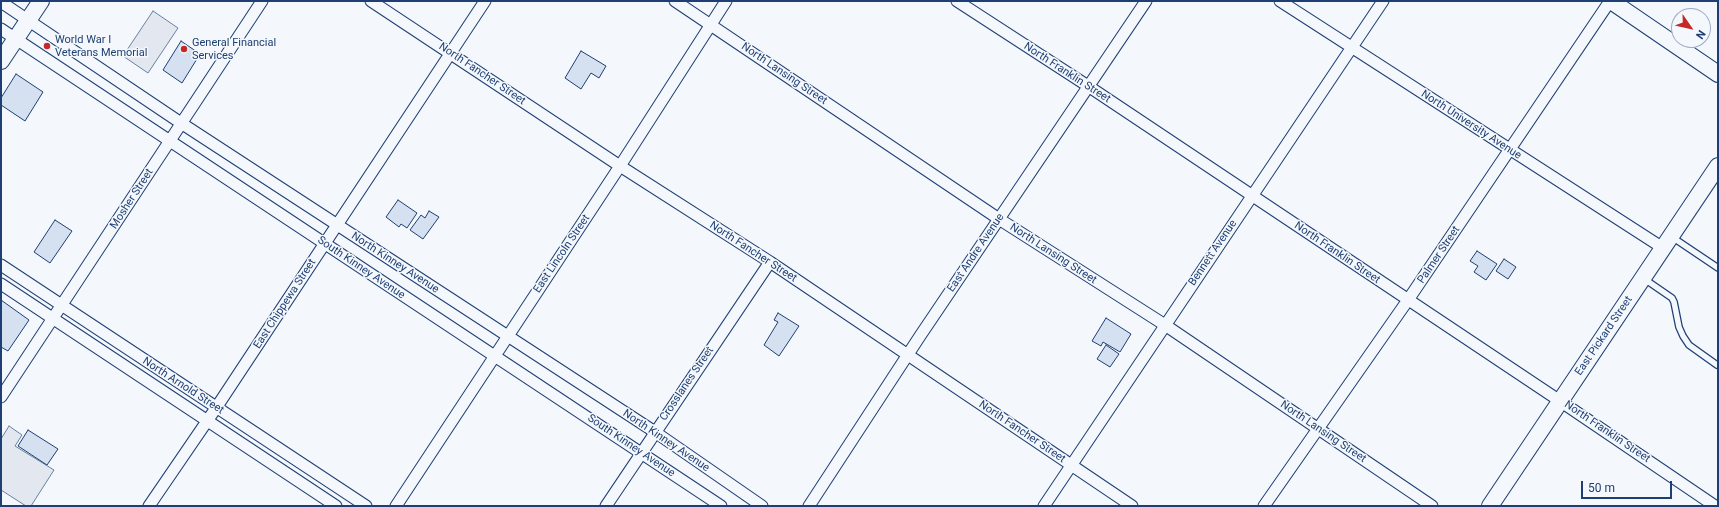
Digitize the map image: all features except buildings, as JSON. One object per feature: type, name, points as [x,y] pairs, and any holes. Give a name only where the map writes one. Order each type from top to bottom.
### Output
[{"type":"main road","points":[[1,61],[41,1]]},
{"type":"main road","points":[[1610,1],[1718,74]]},
{"type":"main road","name":"East Pickard Street","points":[[1490,506],[1718,166]]},
{"type":"street","name":"Mosher Street","points":[[1,397],[262,1]]},
{"type":"street","name":"North Fancher Street","points":[[371,1],[620,166],[770,262],[1132,506]]},
{"type":"street","name":"East Chippewa Street","points":[[149,506],[216,408],[485,1]]},
{"type":"street","name":"North Lansing Street","points":[[675,1],[998,219],[1165,325],[1432,506]]},
{"type":"street","name":"East Lincoln Street","points":[[396,506],[620,166],[726,1]]},
{"type":"street","name":"North Franklin Street","points":[[957,1],[1088,86],[1251,196],[1560,400],[1715,506]]},
{"type":"street","name":"East Andre Avenue","points":[[809,506],[907,355],[1146,1]]},
{"type":"street","name":"North University Avenue","points":[[1280,1],[1510,150],[1667,242]]},
{"type":"street","name":"Bennett Avenue","points":[[1044,506],[1383,1]]},
{"type":"street","name":"Palmer Street","points":[[1264,506],[1408,300],[1610,1]]},
{"type":"street","points":[[1,2],[28,20]]},
{"type":"street","name":"North Kinney Avenue","points":[[28,20],[337,225],[655,432],[762,506]]},
{"type":"street","name":"South Kinney Avenue","points":[[1,29],[721,506]]},
{"type":"street","name":"Crosslanes Street","points":[[606,506],[770,262]]},
{"type":"street","name":"North Arnold Street","points":[[1,265],[366,506]]},
{"type":"street","name":"North Arnold Street","points":[[1,284],[206,422],[336,506]]},
{"type":"lane","points":[[1667,242],[1718,268]]},
{"type":"lane","points":[[1643,278],[1669,294],[1674,302],[1679,327],[1689,345],[1717,365]]},
{"type":"shaded area","points":[[153,11],[178,28],[148,73],[123,56]]},
{"type":"shaded area","points":[[9,426],[22,435],[15,446],[54,470],[31,506],[26,506],[1,490],[1,439]]},
{"type":"place","name":"World War I Veterans Memorial","points":[[47,46]]},
{"type":"place","name":"General Financial Services","points":[[184,49]]}]
